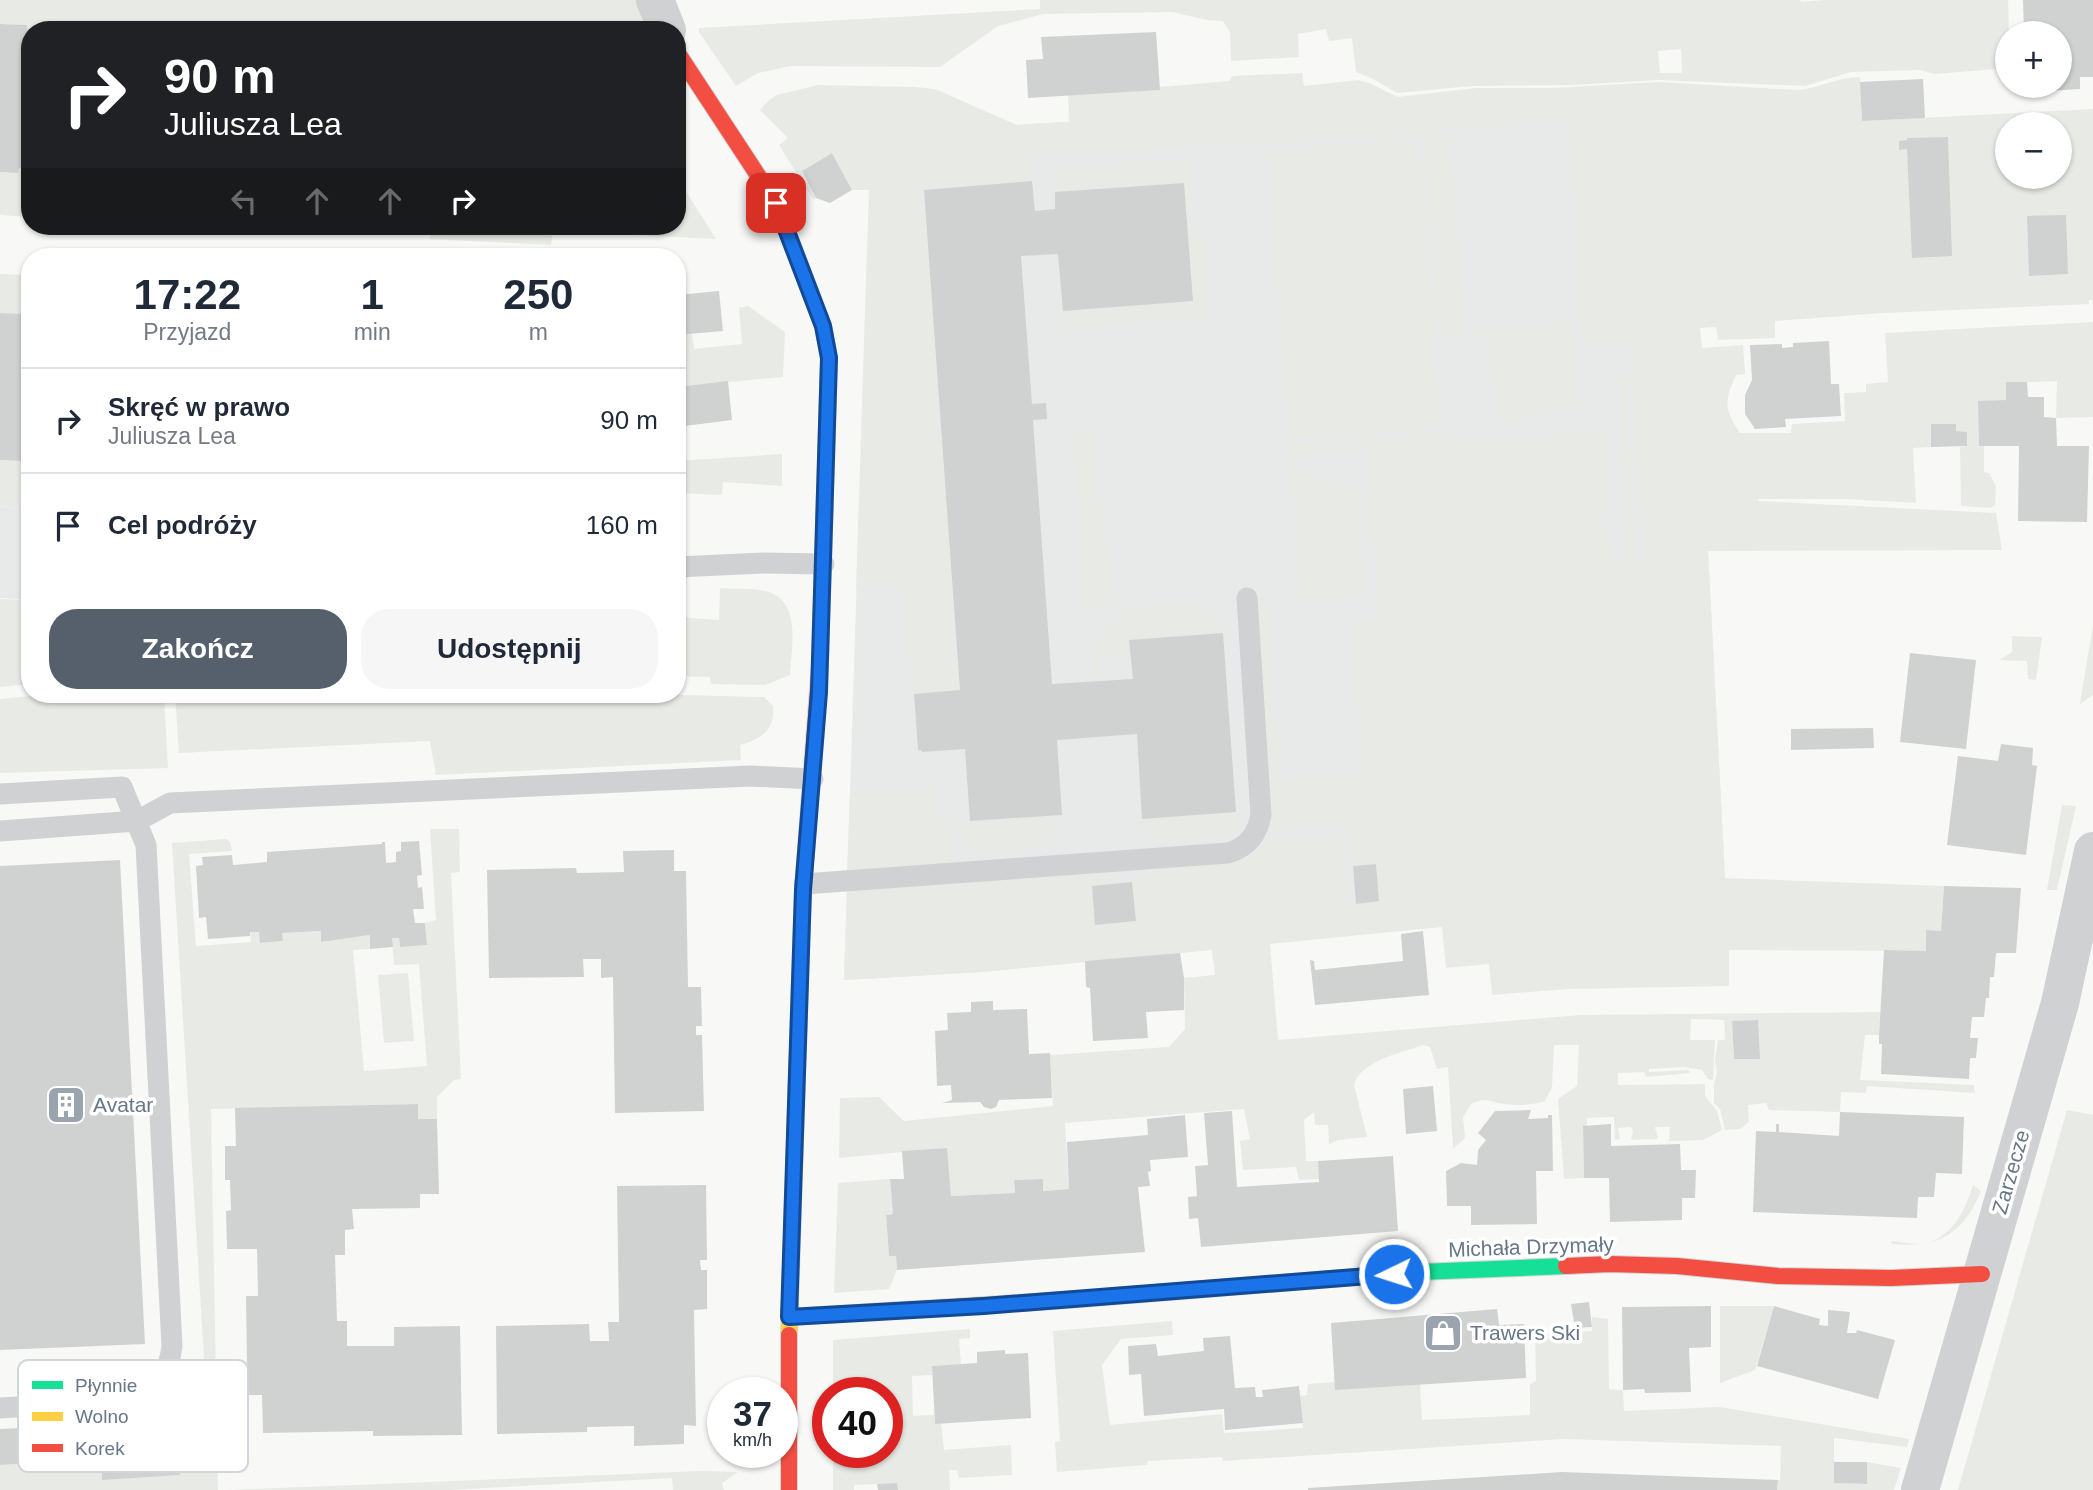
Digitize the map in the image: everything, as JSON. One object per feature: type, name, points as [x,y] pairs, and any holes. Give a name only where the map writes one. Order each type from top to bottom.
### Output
[{"type":"street","points":[[655,0],[663,21]]},
{"type":"street","points":[[686,66],[776,203],[823,326],[829,358],[824,564],[813,779],[804,884],[789,1317],[789,1490]]},
{"type":"street","name":"Zarzecze","points":[[1920,1490],[2060,1003],[2093,851]]},
{"type":"street","name":"Michała Drzymały","points":[[789,1317],[984,1306],[1419,1272],[1610,1264],[1677,1266],[1803,1277],[1891,1278],[1982,1274]]},
{"type":"lane","points":[[686,567],[763,563],[824,564]]},
{"type":"lane","points":[[804,884],[1228,853],[1243,848],[1257,831],[1261,815],[1247,598]]},
{"type":"lane","points":[[0,831],[137,821],[172,803],[750,776],[813,779]]},
{"type":"lane","points":[[0,793],[122,787],[146,845],[172,1346],[170,1360]]},
{"type":"lane","points":[[0,1408],[18,1407]]},
{"type":"shaded area","points":[[0,0],[637,0],[643,21],[21,21],[21,25],[0,24]]},
{"type":"shaded area","points":[[1040,0],[2008,0],[2009,21],[1995,21],[1995,69],[1935,74],[1919,70],[1851,72],[1805,86],[1659,80],[1571,85],[1472,86],[1397,93],[1356,72],[1352,38],[1329,41],[1326,29],[1298,34],[1299,57],[1231,61],[1230,32],[1223,21],[1172,12],[1043,14],[998,26],[940,67],[790,66],[758,73],[736,86],[699,32],[699,28],[1040,9]],"holes":[[[1681,49],[1682,73],[1660,73],[1658,51]]]},
{"type":"shaded area","points":[[1302,73],[1304,86],[1358,80],[1397,97],[1476,88],[1555,88],[1658,82],[1799,90],[1860,77],[1862,121],[1995,114],[1995,189],[2072,189],[2072,112],[2035,112],[2093,109],[2093,300],[2089,300],[2089,304],[1775,321],[1775,338],[1718,340],[1716,327],[1700,328],[1702,348],[1743,345],[1745,374],[1736,375],[1728,398],[1731,417],[1740,433],[1791,433],[1792,424],[1845,421],[1844,393],[1866,392],[1866,384],[1888,382],[1885,333],[2093,322],[2093,417],[2056,418],[2057,381],[2006,383],[2006,400],[1980,446],[1984,446],[1984,472],[1989,473],[1996,486],[1995,505],[1991,508],[1961,506],[1960,447],[1967,446],[1967,432],[1956,431],[1956,424],[1931,424],[1931,447],[1913,448],[1916,503],[1846,499],[1758,499],[1996,513],[2002,550],[1708,551],[1725,878],[1944,886],[1941,931],[1926,931],[1926,951],[1729,950],[1729,986],[1567,989],[1492,995],[1489,964],[1446,968],[1442,927],[1270,944],[1278,1040],[1581,1015],[1880,1012],[1879,1035],[1865,1035],[1860,1080],[1974,1085],[1975,1093],[1867,1086],[1866,1093],[1841,1092],[1840,1112],[1769,1110],[1766,1103],[1748,1105],[1749,1122],[1740,1129],[1725,1130],[1720,1109],[1714,1103],[1717,1073],[1715,1060],[1718,1040],[1725,1040],[1724,1020],[1691,1019],[1690,1040],[1715,1040],[1713,1080],[1708,1079],[1702,1070],[1684,1067],[1649,1069],[1649,1072],[1688,1070],[1690,1073],[1646,1077],[1644,1072],[1618,1073],[1618,1085],[1705,1084],[1705,1096],[1717,1111],[1722,1130],[1703,1140],[1669,1141],[1670,1127],[1655,1127],[1658,1139],[1631,1140],[1633,1130],[1630,1127],[1618,1128],[1620,1139],[1615,1140],[1614,1117],[1587,1118],[1587,1126],[1583,1126],[1584,1178],[1564,1179],[1558,1099],[1577,1086],[1579,1045],[1554,1045],[1552,1087],[1545,1101],[1514,1105],[1485,1100],[1471,1104],[1463,1117],[1465,1138],[1453,1149],[1448,1067],[1437,1069],[1430,1047],[1423,1045],[1373,1064],[1364,1070],[1354,1085],[1367,1137],[1339,1140],[1329,1144],[1328,1125],[1315,1125],[1314,1112],[1304,1120],[1306,1161],[1318,1161],[1319,1179],[1299,1180],[1296,1167],[1243,1170],[1240,1141],[1250,1139],[1244,1109],[1065,1123],[1069,1189],[1043,1191],[1042,1179],[1014,1180],[1015,1193],[951,1196],[946,1148],[839,1158],[840,1098],[879,1097],[904,1121],[1053,1106],[1050,1055],[1169,1047],[1185,1029],[1184,978],[1215,975],[1212,950],[982,972],[844,980],[847,893],[1114,870],[1115,884],[1092,887],[1095,925],[1136,921],[1132,882],[1151,878],[1150,868],[1229,863],[1245,858],[1265,839],[1343,834],[1347,904],[1379,901],[1376,864],[1353,866],[1350,825],[1268,831],[1272,812],[1257,600],[1268,600],[1282,780],[1363,774],[1352,621],[1380,619],[1366,450],[1295,454],[1297,474],[1357,487],[1365,596],[1301,599],[1290,444],[1446,432],[1448,439],[1608,433],[1610,508],[1599,510],[1618,567],[1627,567],[1618,374],[1627,374],[1636,565],[1644,564],[1632,347],[1583,349],[1570,130],[1578,129],[1577,121],[1433,130],[1434,139],[1451,138],[1464,330],[1573,322],[1579,406],[1502,424],[1484,332],[1439,336],[1424,135],[1262,142],[1033,157],[1032,181],[924,190],[960,690],[914,694],[904,588],[856,589],[869,190],[852,190],[832,153],[802,171],[816,198],[813,199],[779,145],[788,138],[760,110],[777,95],[818,85],[915,87],[935,89],[1017,125],[1069,122],[1068,95],[1159,90],[1159,87],[1229,81],[1233,76]],"holes":[[[1758,1020],[1759,1059],[1734,1059],[1732,1022]]]},
{"type":"shaded area","points":[[1684,87],[1726,898],[982,972],[844,980],[871,133]]},
{"type":"shaded area","points":[[1420,141],[1441,428],[1289,439],[1269,149]]},
{"type":"shaded area","points":[[1191,158],[1194,212],[1186,213],[1184,183],[1055,192],[1053,167]]},
{"type":"shaded area","points":[[21,168],[21,216],[0,215],[0,172],[18,173]]},
{"type":"shaded area","points":[[686,191],[716,239],[634,235],[686,235]]},
{"type":"shaded area","points":[[1195,227],[1196,231],[1204,230],[1210,316],[1065,328],[1064,311],[1193,301],[1188,228]]},
{"type":"shaded area","points":[[430,235],[552,235],[551,245],[430,239]]},
{"type":"shaded area","points":[[0,274],[21,275],[21,314],[0,313]]},
{"type":"shaded area","points":[[748,306],[785,332],[783,377],[686,386],[686,334],[692,334],[694,349],[742,344],[739,308]]},
{"type":"shaded area","points":[[1094,431],[1113,595],[1087,616],[1073,432]]},
{"type":"shaded area","points":[[782,454],[782,486],[723,482],[722,495],[686,493],[686,460]]},
{"type":"shaded area","points":[[0,460],[21,461],[21,508],[0,506]]},
{"type":"shaded area","points":[[0,506],[21,508],[21,599],[0,598]]},
{"type":"shaded area","points":[[720,588],[752,589],[769,592],[779,598],[786,606],[792,628],[790,675],[765,685],[711,684],[710,677],[686,676],[686,618],[719,620]]},
{"type":"shaded area","points":[[0,599],[21,600],[21,685],[0,687]]},
{"type":"shaded area","points":[[1204,603],[1222,620],[1223,633],[1130,640],[1131,652],[1102,655],[1103,674],[1091,675],[1091,644],[1129,608]]},
{"type":"shaded area","points":[[2093,624],[2093,695],[2080,704]]},
{"type":"shaded area","points":[[2012,636],[2042,637],[2036,680],[2028,679],[2027,661],[1999,660],[2012,652]]},
{"type":"shaded area","points":[[686,695],[764,697],[773,706],[772,721],[765,732],[755,740],[740,745],[741,760],[436,775],[430,741],[179,753],[176,703],[686,703]]},
{"type":"shaded area","points":[[21,697],[21,703],[164,703],[168,768],[0,773],[0,699]]},
{"type":"shaded area","points":[[938,789],[941,826],[952,825],[955,863],[847,871],[850,793]]},
{"type":"shaded area","points":[[2062,805],[2076,806],[2057,890],[2047,890]]},
{"type":"shaded area","points":[[1242,812],[1239,823],[1228,834],[1190,839],[1166,840],[1155,837],[1146,832],[1139,823],[1142,819]]},
{"type":"shaded area","points":[[1056,815],[1051,830],[1033,847],[1021,851],[966,854],[963,825],[970,824],[970,821]]},
{"type":"shaded area","points":[[430,829],[459,829],[460,872],[451,873],[461,1079],[454,1080],[437,1097],[437,1119],[418,1119],[417,1104],[211,1109],[216,1360],[204,1360],[172,843],[226,839],[230,842],[232,851],[189,854],[196,946],[251,942],[250,932],[259,932],[261,943],[283,941],[282,933],[321,931],[322,942],[370,935],[370,949],[353,950],[364,1071],[427,1066],[419,964],[394,965],[392,938],[399,938],[400,947],[427,944],[425,923],[436,920]]},
{"type":"shaded area","points":[[408,973],[414,1041],[384,1043],[378,975]]},
{"type":"shaded area","points":[[2067,1110],[2093,1115],[2093,1490],[1958,1490]]},
{"type":"shaded area","points":[[890,1179],[893,1214],[886,1215],[889,1256],[896,1256],[897,1270],[889,1289],[834,1293],[838,1183]]},
{"type":"shaded area","points":[[1973,1185],[1981,1191],[1974,1206],[1957,1228],[1947,1236],[1930,1242],[1953,1226]]},
{"type":"shaded area","points":[[1891,1241],[1911,1243],[1924,1243],[1908,1245],[1892,1244]]},
{"type":"shaded area","points":[[1720,1306],[1774,1306],[1755,1370],[1720,1383]]},
{"type":"shaded area","points":[[1592,1317],[1608,1319],[1609,1389],[1623,1390],[1624,1411],[1720,1407],[1909,1439],[1907,1447],[1834,1438],[1834,1483],[1867,1484],[1867,1462],[1901,1468],[1894,1490],[1777,1490],[1781,1446],[1564,1439],[1223,1461],[1222,1457],[1148,1461],[1147,1465],[1057,1472],[1055,1442],[1060,1441],[1053,1331],[1172,1321],[1173,1335],[1121,1339],[1102,1365],[1110,1425],[1222,1414],[1224,1433],[1303,1428],[1300,1396],[1307,1395],[1308,1384],[1335,1382],[1420,1383],[1422,1420],[1530,1415],[1530,1385],[1536,1381],[1535,1335],[1592,1331]]},
{"type":"shaded area","points":[[970,1329],[970,1338],[959,1339],[961,1365],[932,1366],[932,1375],[912,1376],[913,1416],[934,1415],[935,1424],[941,1423],[944,1450],[1011,1445],[1012,1475],[959,1478],[957,1470],[949,1470],[950,1490],[898,1490],[897,1483],[854,1485],[854,1490],[833,1490],[833,1468],[903,1468],[903,1377],[833,1377],[833,1340]]},
{"type":"shaded area","points":[[18,1464],[18,1472],[218,1472],[218,1490],[0,1490],[0,1465]]},
{"type":"shaded area","points":[[701,1471],[738,1472],[722,1483],[724,1490],[673,1490],[672,1478],[448,1490],[226,1490]]},
{"type":"building","points":[[2023,0],[2093,0],[2093,77],[2080,77],[2080,89],[2072,90],[2072,21],[2024,21]]},
{"type":"building","points":[[0,24],[21,25],[21,168],[18,173],[0,172]]},
{"type":"building","points":[[1156,32],[1160,90],[1028,98],[1026,60],[1043,59],[1041,37]]},
{"type":"building","points":[[1923,79],[1925,118],[1862,121],[1860,82]]},
{"type":"building","points":[[1948,137],[1952,256],[1912,258],[1907,149],[1899,150],[1899,141],[1907,138]]},
{"type":"building","points":[[832,153],[852,190],[830,203],[816,198],[802,171]]},
{"type":"building","points":[[1032,181],[1035,211],[1055,209],[1055,192],[1184,183],[1193,301],[1063,311],[1058,254],[1021,256],[1032,404],[1046,403],[1047,419],[1033,420],[1052,684],[1133,679],[1129,640],[1223,633],[1236,812],[1142,819],[1137,734],[1057,740],[1062,815],[970,821],[965,749],[918,750],[914,694],[960,690],[924,190]]},
{"type":"building","points":[[2066,215],[2068,274],[2029,276],[2027,216]]},
{"type":"building","points":[[719,291],[723,331],[686,334],[686,294]]},
{"type":"building","points":[[0,313],[21,314],[21,461],[0,460]]},
{"type":"building","points":[[1829,341],[1831,384],[1839,384],[1841,416],[1785,419],[1786,427],[1755,429],[1745,414],[1745,395],[1752,380],[1750,345],[1782,344],[1782,348],[1793,347],[1793,343]]},
{"type":"building","points":[[728,381],[732,420],[686,426],[686,386]]},
{"type":"building","points":[[2006,382],[2027,382],[2028,397],[2044,397],[2044,417],[2056,418],[2057,446],[2089,446],[2087,522],[2018,521],[2019,446],[1979,446],[1978,401],[2006,400]]},
{"type":"building","points":[[1931,424],[1956,424],[1956,431],[1967,432],[1967,446],[1931,447]]},
{"type":"building","points":[[1910,653],[1976,660],[1966,749],[1900,742]]},
{"type":"building","points":[[1873,728],[1874,748],[1791,750],[1791,729]]},
{"type":"building","points":[[2001,744],[2033,748],[2032,765],[2037,766],[2026,855],[1947,845],[1958,756],[1998,761]]},
{"type":"building","points":[[419,841],[422,875],[417,876],[418,888],[422,887],[424,909],[413,909],[415,923],[425,923],[427,945],[400,947],[399,938],[392,938],[393,947],[370,949],[370,935],[321,942],[321,931],[282,933],[283,941],[260,943],[259,932],[250,932],[250,936],[208,939],[206,917],[199,918],[196,866],[203,865],[202,857],[232,855],[233,865],[267,862],[267,852],[385,842],[386,863],[396,862],[396,852],[401,851],[401,842]]},
{"type":"building","points":[[674,850],[674,871],[686,871],[688,987],[701,987],[702,1026],[696,1026],[696,1035],[702,1035],[704,1111],[615,1113],[613,977],[601,978],[601,959],[583,959],[584,977],[489,978],[487,870],[576,868],[577,873],[624,872],[623,851]]},
{"type":"building","name":"Avatar","points":[[120,860],[145,1344],[0,1350],[0,866]]},
{"type":"building","points":[[1376,864],[1379,901],[1356,904],[1353,866]]},
{"type":"building","points":[[1132,882],[1136,921],[1095,925],[1092,886]]},
{"type":"building","points":[[1944,886],[2021,888],[2016,953],[1996,953],[1994,977],[1990,977],[1989,998],[1986,998],[1984,1017],[1972,1017],[1970,1038],[1978,1038],[1976,1058],[1970,1058],[1969,1079],[1881,1074],[1882,1044],[1879,1044],[1879,1035],[1884,950],[1926,951],[1926,930],[1941,931]]},
{"type":"building","points":[[1423,931],[1429,995],[1315,1005],[1310,960],[1314,961],[1315,970],[1403,961],[1401,934]]},
{"type":"building","points":[[1180,953],[1184,978],[1184,1010],[1146,1012],[1148,1038],[1093,1041],[1090,988],[1086,987],[1085,961]]},
{"type":"building","points":[[993,1001],[993,1010],[1027,1009],[1029,1054],[1050,1053],[1052,1098],[999,1100],[996,1107],[991,1109],[980,1102],[942,1103],[952,1100],[951,1085],[937,1086],[935,1031],[948,1030],[947,1013],[971,1012],[971,1002]]},
{"type":"building","points":[[1758,1020],[1760,1059],[1734,1059],[1732,1021]]},
{"type":"building","points":[[1433,1086],[1437,1131],[1406,1134],[1403,1089]]},
{"type":"building","points":[[418,1104],[418,1119],[437,1119],[439,1194],[420,1194],[420,1208],[352,1209],[354,1229],[345,1230],[345,1255],[335,1255],[337,1321],[347,1321],[347,1346],[394,1346],[394,1327],[460,1326],[462,1435],[373,1436],[373,1431],[263,1433],[262,1395],[249,1395],[247,1360],[246,1296],[258,1296],[257,1249],[227,1249],[226,1211],[231,1210],[230,1180],[225,1180],[225,1146],[236,1146],[235,1108]]},
{"type":"building","points":[[1531,1110],[1528,1119],[1548,1118],[1548,1115],[1552,1115],[1553,1171],[1536,1171],[1537,1224],[1471,1225],[1471,1206],[1447,1206],[1446,1171],[1461,1163],[1477,1165],[1478,1150],[1486,1140],[1478,1133],[1495,1111]]},
{"type":"building","points":[[1232,1111],[1237,1187],[1319,1182],[1318,1161],[1393,1156],[1398,1231],[1201,1247],[1198,1218],[1189,1219],[1188,1197],[1197,1196],[1195,1166],[1208,1165],[1204,1113]]},
{"type":"building","points":[[1840,1112],[1964,1117],[1962,1174],[1936,1173],[1934,1197],[1918,1197],[1917,1218],[1753,1212],[1756,1131],[1776,1132],[1776,1124],[1779,1124],[1779,1132],[1839,1136]]},
{"type":"building","points":[[1185,1115],[1188,1157],[1150,1160],[1150,1186],[1138,1187],[1145,1252],[897,1270],[896,1256],[889,1256],[886,1215],[893,1214],[890,1179],[904,1179],[902,1151],[947,1148],[951,1196],[1015,1193],[1014,1180],[1043,1179],[1043,1191],[1069,1189],[1067,1142],[1148,1135],[1147,1119]]},
{"type":"building","points":[[1611,1124],[1611,1146],[1680,1144],[1681,1170],[1696,1170],[1695,1198],[1682,1198],[1682,1220],[1610,1222],[1609,1178],[1584,1178],[1583,1126]]},
{"type":"building","points":[[706,1185],[707,1260],[700,1260],[701,1270],[707,1270],[707,1309],[694,1310],[696,1426],[684,1425],[684,1444],[634,1446],[634,1426],[587,1427],[587,1432],[497,1434],[496,1326],[589,1324],[590,1341],[609,1341],[608,1322],[619,1322],[617,1186]]},
{"type":"building","points":[[1589,1302],[1592,1327],[1575,1328],[1571,1304]]},
{"type":"building","points":[[1711,1306],[1711,1347],[1689,1348],[1691,1392],[1645,1393],[1644,1389],[1623,1390],[1622,1307]]},
{"type":"building","points":[[1774,1306],[1820,1319],[1819,1325],[1828,1326],[1828,1310],[1850,1312],[1847,1333],[1856,1333],[1857,1330],[1895,1340],[1878,1399],[1757,1366]]},
{"type":"building","points":[[1497,1309],[1499,1325],[1524,1324],[1526,1378],[1335,1390],[1331,1323]]},
{"type":"building","points":[[1230,1336],[1235,1388],[1255,1387],[1256,1397],[1263,1397],[1262,1390],[1299,1386],[1303,1423],[1225,1430],[1224,1409],[1144,1416],[1141,1374],[1129,1375],[1128,1346],[1156,1344],[1158,1356],[1204,1351],[1203,1338]]},
{"type":"building","points":[[1005,1350],[1005,1354],[1028,1353],[1031,1418],[935,1424],[932,1366],[977,1363],[977,1352]]},
{"type":"building","points":[[18,1428],[18,1464],[0,1465],[0,1429]]},
{"type":"building","points":[[1834,1462],[1867,1462],[1867,1484],[1834,1483]]},
{"type":"building","points":[[102,1472],[180,1472],[180,1475],[102,1480]]},
{"type":"building","points":[[1562,1472],[1778,1480],[1777,1490],[1308,1490],[1308,1488]]},
{"type":"building","points":[[897,1483],[898,1490],[878,1490],[877,1484]]},
{"type":"traffic: fast","points":[[805,278],[823,326],[829,358],[820,662]]},
{"type":"traffic: fast","points":[[1067,1300],[1419,1272],[1566,1266]]},
{"type":"traffic: slow","points":[[789,1335],[799,1013]]},
{"type":"traffic: jam","points":[[686,66],[776,203],[805,278]]},
{"type":"traffic: jam","points":[[799,1013],[803,890],[820,662]]},
{"type":"traffic: jam","points":[[1566,1266],[1677,1266],[1778,1276],[1891,1278],[1982,1274]]},
{"type":"traffic: jam","points":[[789,1317],[1067,1300]]},
{"type":"traffic: jam","points":[[789,1335],[789,1490]]},
{"type":"place","name":"Avatar","points":[[66,1105]]},
{"type":"place","name":"Trawers Ski","points":[[1443,1333]]},
{"type":"route","points":[[776,203],[823,326],[829,358],[819,692],[803,890],[789,1317],[828,1317],[984,1306],[1394,1274]]}]
